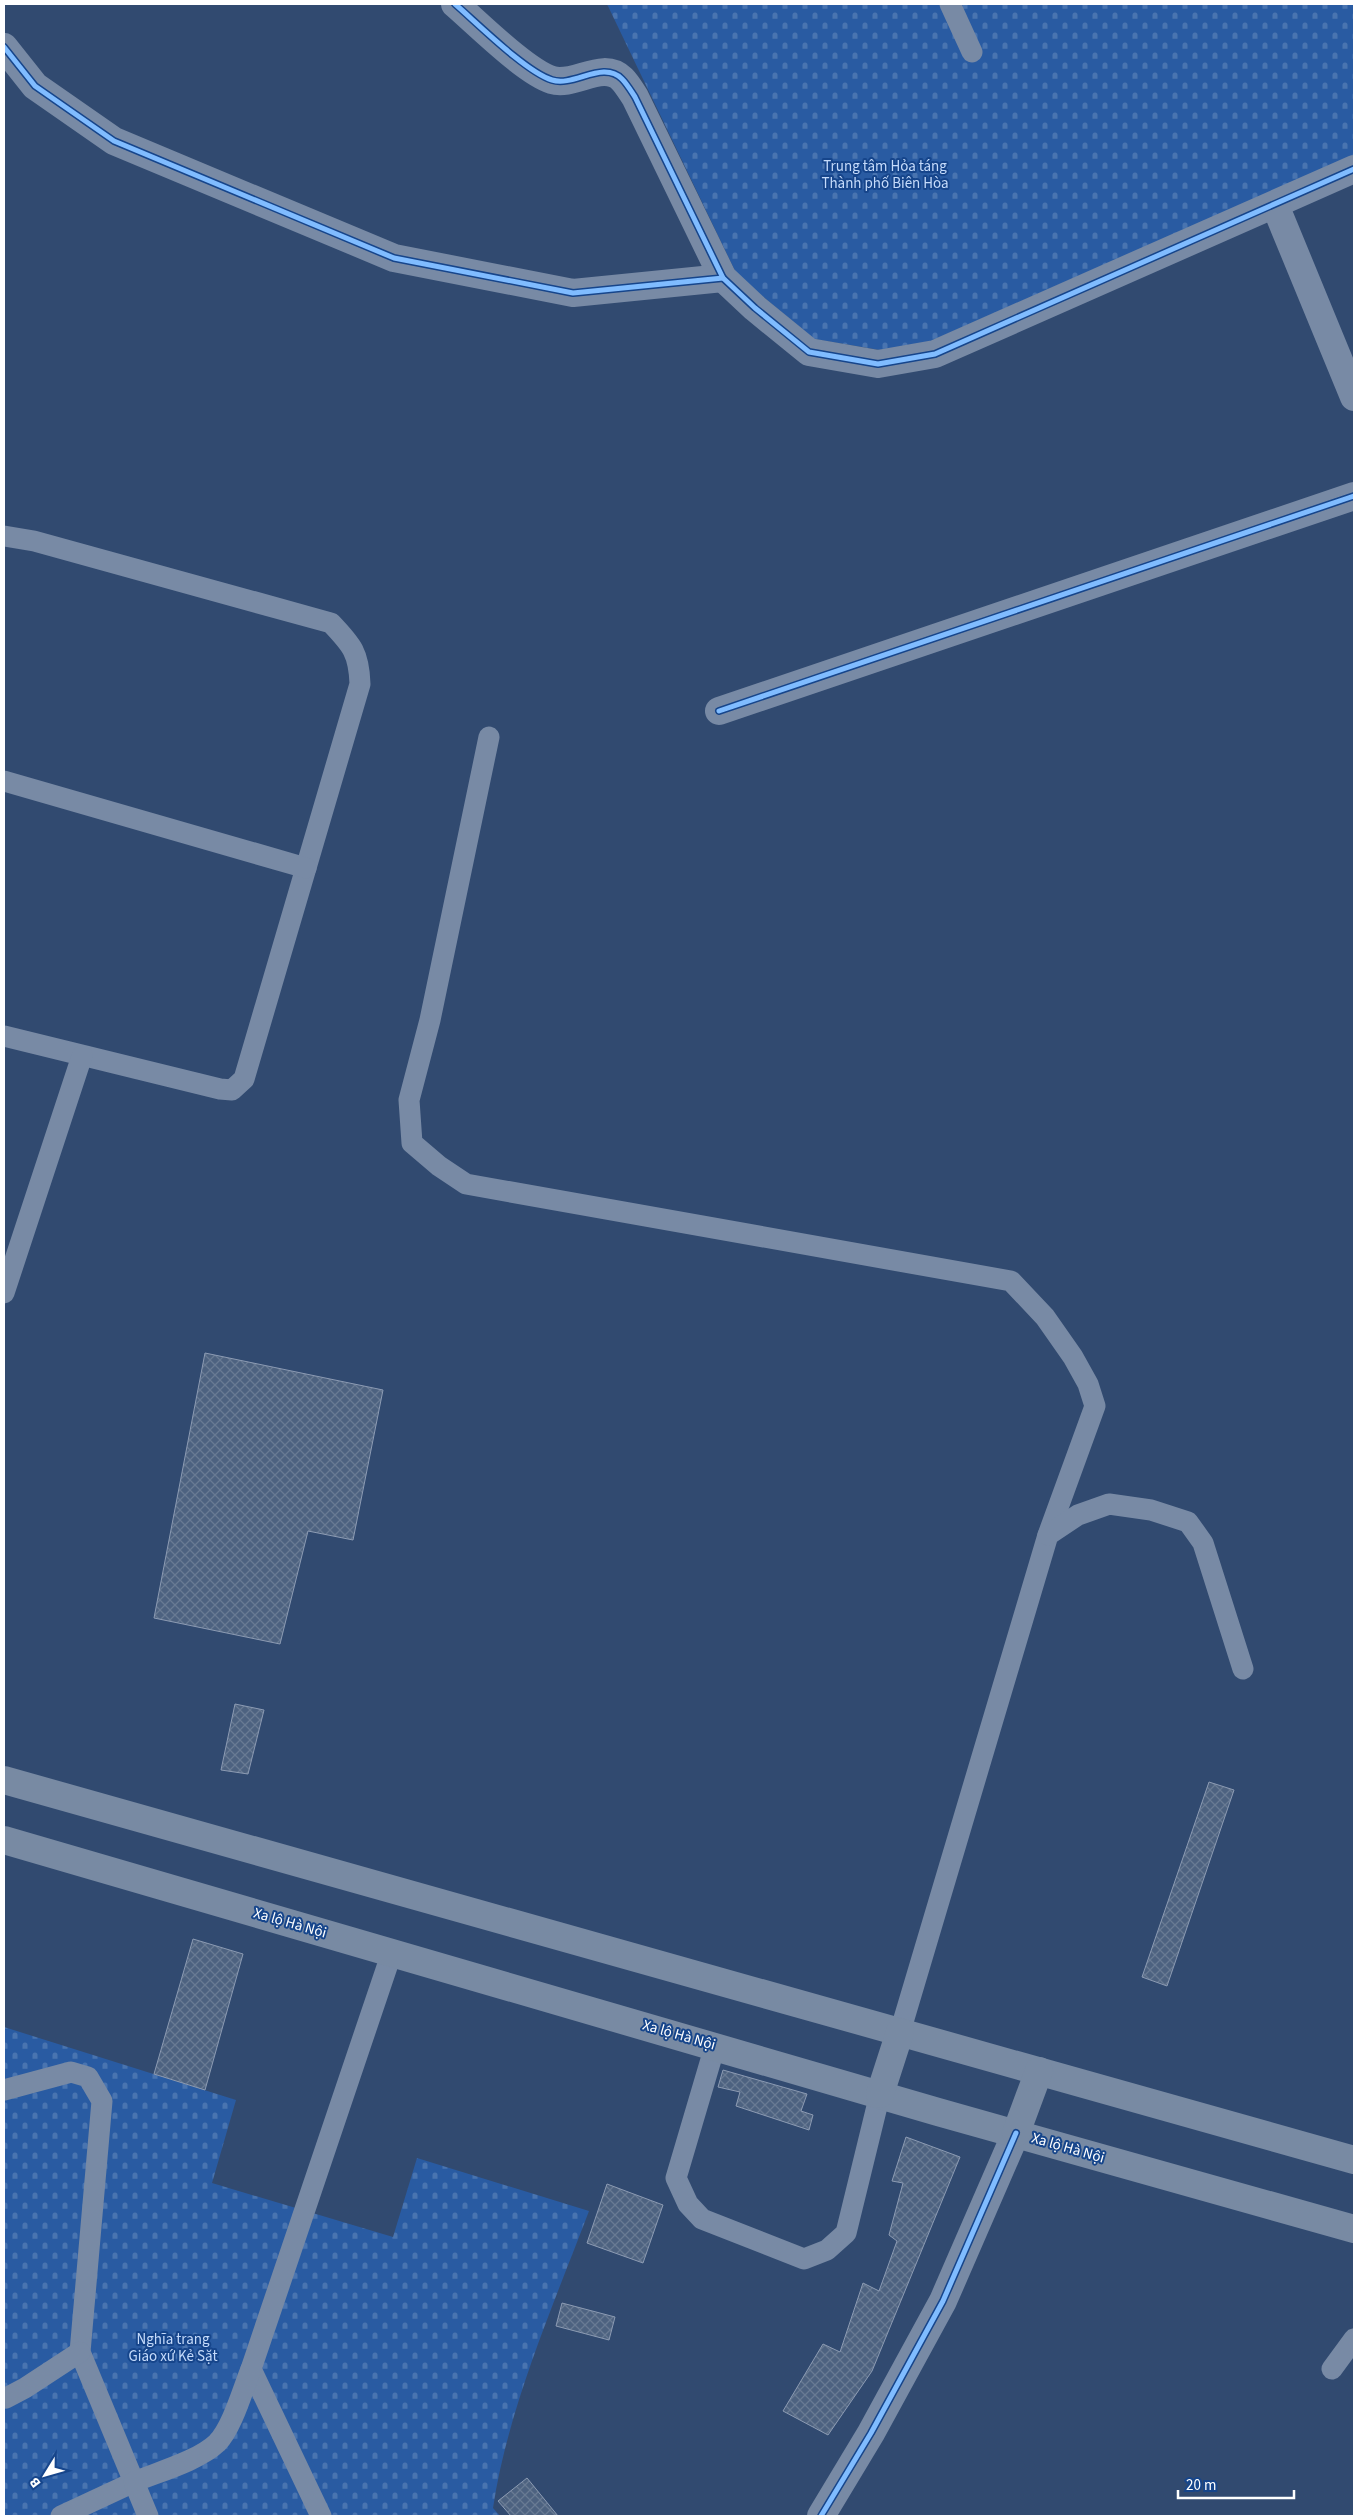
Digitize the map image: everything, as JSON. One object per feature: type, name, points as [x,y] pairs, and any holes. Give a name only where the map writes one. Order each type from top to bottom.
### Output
[{"type":"highway","points":[[4,1780],[1354,2160]]},
{"type":"highway","name":"Xa lộ Hà Nội","points":[[4,1840],[880,2094],[1354,2229]]},
{"type":"highway","points":[[880,2094],[900,2032]]},
{"type":"highway","points":[[1016,2133],[1039,2072]]},
{"type":"street","points":[[455,4],[532,70],[552,80],[570,82],[588,75],[609,72],[621,78],[635,98],[723,278],[809,352],[878,364],[935,354],[1354,170]]},
{"type":"street","points":[[4,47],[35,86],[114,141],[394,258],[573,292],[723,278]]},
{"type":"street","points":[[1275,205],[1354,397]]},
{"type":"street","points":[[719,711],[1354,496]]},
{"type":"street","points":[[821,2516],[871,2433],[944,2301],[1016,2133]]},
{"type":"lane","points":[[950,4],[972,52]]},
{"type":"lane","points":[[4,536],[34,541],[332,623],[353,646],[360,665],[360,684],[244,1079],[232,1090],[220,1089],[4,1036]]},
{"type":"lane","points":[[489,737],[430,1020],[409,1100],[412,1143],[439,1166],[466,1184],[1011,1281],[1046,1317],[1088,1384],[1095,1406],[1048,1535],[900,2032]]},
{"type":"lane","points":[[4,781],[306,868]]},
{"type":"lane","points":[[4,1293],[82,1056]]},
{"type":"lane","points":[[1048,1535],[1078,1515],[1109,1504],[1151,1510],[1188,1522],[1203,1543],[1243,1669]]},
{"type":"lane","points":[[61,2516],[134,2482],[202,2454],[218,2442],[229,2423],[251,2369],[392,1952]]},
{"type":"lane","points":[[715,2046],[676,2178],[688,2204],[702,2219],[804,2259],[826,2250],[846,2233],[880,2094]]},
{"type":"lane","points":[[4,2090],[71,2072],[88,2077],[102,2101],[80,2352],[148,2516]]},
{"type":"lane","points":[[1332,2368],[1354,2339]]},
{"type":"lane","points":[[6,2398],[25,2388],[80,2352]]},
{"type":"lane","points":[[251,2369],[321,2516]]},
{"type":"green space","name":"Trung tâm Hỏa táng Thành phố Biên Hòa","points":[[607,4],[1354,4],[1354,155],[931,341],[880,350],[814,339],[737,275]]},
{"type":"green space","name":"Nghĩa trang Giáo xứ Kẻ Sặt","points":[[4,2027],[236,2100],[212,2183],[393,2237],[417,2158],[589,2211],[520,2395],[500,2470],[493,2508],[500,2516],[4,2516]]},
{"type":"building","points":[[205,1353],[383,1390],[353,1540],[308,1531],[280,1644],[154,1618]]},
{"type":"building","points":[[235,1704],[264,1710],[248,1774],[221,1770]]},
{"type":"building","points":[[1209,1782],[1234,1790],[1167,1986],[1142,1977]]},
{"type":"building","points":[[193,1939],[243,1954],[205,2090],[154,2074]]},
{"type":"building","points":[[723,2070],[807,2094],[801,2111],[813,2115],[809,2130],[736,2106],[740,2092],[718,2087]]},
{"type":"building","points":[[906,2137],[960,2157],[872,2371],[828,2435],[783,2411],[823,2344],[840,2352],[863,2283],[879,2291],[897,2241],[889,2235],[903,2183],[892,2181]]},
{"type":"building","points":[[607,2184],[663,2205],[643,2263],[587,2243]]},
{"type":"building","points":[[562,2303],[615,2317],[609,2340],[556,2326]]},
{"type":"building","points":[[527,2478],[558,2516],[511,2516],[498,2501]]},
{"type":"cycle path","points":[[455,4],[516,57],[541,75],[552,80],[570,80],[606,72],[622,79],[635,97],[723,278],[755,308],[809,352],[878,364],[935,354],[1354,169]]},
{"type":"cycle path","points":[[4,47],[35,86],[114,141],[394,258],[573,293],[723,278]]},
{"type":"cycle path","points":[[719,711],[1354,496]]},
{"type":"cycle path","points":[[821,2516],[871,2433],[943,2301],[1016,2133]]}]
